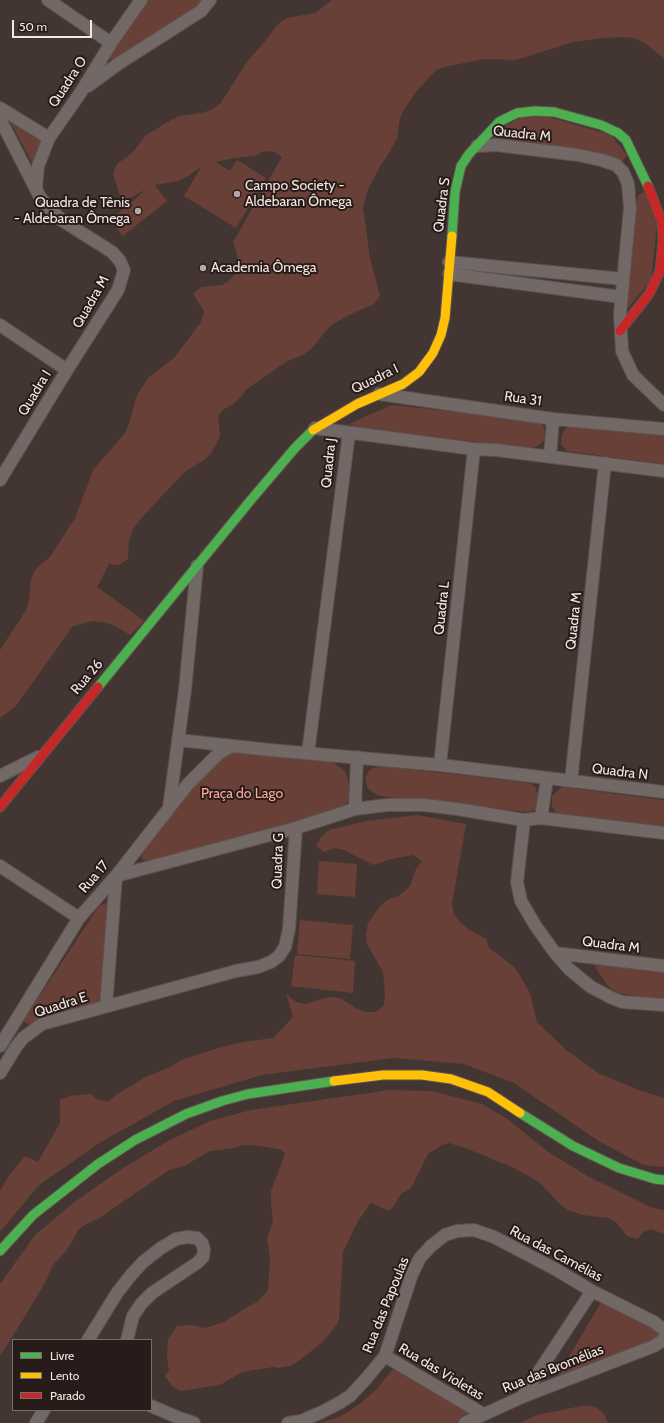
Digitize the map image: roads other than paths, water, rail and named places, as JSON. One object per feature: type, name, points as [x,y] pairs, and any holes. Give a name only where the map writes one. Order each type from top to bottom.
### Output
[{"type":"street","points":[[48,0],[111,43]]},
{"type":"street","name":"Quadra O","points":[[49,138],[141,0]]},
{"type":"street","points":[[81,92],[118,64],[201,11],[210,0]]},
{"type":"street","points":[[0,108],[49,138],[38,166],[36,189]]},
{"type":"street","name":"Quadra M","points":[[477,146],[499,122],[517,113],[535,111],[554,112],[601,125],[618,133],[626,140],[652,193],[662,222],[664,240],[660,271],[649,294],[620,331]]},
{"type":"street","name":"Quadra M","points":[[0,119],[36,189],[50,210],[63,221],[112,252],[120,261],[124,270],[118,290],[67,370]]},
{"type":"street","name":"Quadra M","points":[[477,146],[496,145],[578,155],[601,160],[616,166],[623,172],[628,184],[630,208],[621,297],[620,331]]},
{"type":"street","name":"Quadra S","points":[[449,268],[456,192],[461,166],[469,154],[477,146]]},
{"type":"street","points":[[628,184],[644,178]]},
{"type":"street","points":[[449,268],[623,279]]},
{"type":"street","points":[[449,268],[621,297]]},
{"type":"street","name":"Quadra I","points":[[315,428],[357,404],[403,384],[419,372],[433,353],[441,335],[445,318],[449,268]]},
{"type":"street","name":"Quadra I","points":[[0,325],[67,370],[0,480]]},
{"type":"street","points":[[620,331],[622,351],[633,375],[664,405]]},
{"type":"street","name":"Rua 31","points":[[379,394],[553,418],[664,429]]},
{"type":"street","points":[[550,457],[553,418]]},
{"type":"street","name":"Quadra J","points":[[197,566],[250,500],[295,448],[315,428],[349,433],[308,753]]},
{"type":"street","points":[[349,433],[664,471]]},
{"type":"street","name":"Quadra L","points":[[440,765],[474,449]]},
{"type":"street","name":"Quadra M","points":[[571,781],[605,463]]},
{"type":"street","points":[[169,810],[185,690],[197,566]]},
{"type":"street","name":"Rua 26","points":[[0,807],[197,566]]},
{"type":"street","points":[[178,740],[440,765],[571,781]]},
{"type":"street","name":"Rua 17","points":[[0,1046],[79,918],[116,876],[188,784],[219,753],[232,746]]},
{"type":"street","points":[[0,776],[41,756]]},
{"type":"street","points":[[355,809],[357,757]]},
{"type":"street","points":[[541,818],[547,779]]},
{"type":"street","name":"Quadra N","points":[[571,781],[664,792]]},
{"type":"street","points":[[296,828],[355,809],[387,805],[424,805],[524,820],[541,818],[664,833]]},
{"type":"street","points":[[524,820],[517,882],[519,895],[535,925],[555,953],[569,969],[591,987],[612,998],[622,1002],[664,1005]]},
{"type":"street","name":"Quadra G","points":[[106,1006],[258,967],[271,962],[279,956],[285,947],[289,929],[296,828],[116,876]]},
{"type":"street","points":[[0,866],[79,918]]},
{"type":"street","points":[[106,1006],[116,876]]},
{"type":"street","name":"Quadra M","points":[[555,953],[664,966]]},
{"type":"street","name":"Quadra E","points":[[0,1073],[16,1046],[30,1031],[42,1024],[106,1006]]},
{"type":"street","points":[[0,1251],[33,1215],[98,1164],[134,1140],[186,1114],[222,1101],[248,1094],[383,1075],[422,1075],[452,1079],[488,1092],[573,1146],[619,1168],[655,1179],[664,1180]]},
{"type":"street","name":"Rua das Camélias","points":[[431,1246],[446,1235],[457,1231],[474,1230],[494,1237],[592,1291],[654,1322],[664,1330]]},
{"type":"street","points":[[89,1339],[131,1274],[149,1257],[176,1239],[187,1237],[197,1238],[202,1243],[204,1250],[203,1256],[197,1263],[152,1293],[141,1304],[133,1316],[128,1339]]},
{"type":"street","name":"Rua das Papoulas","points":[[288,1423],[322,1412],[350,1396],[385,1356],[412,1274],[420,1258],[431,1246]]},
{"type":"street","points":[[522,1397],[592,1291]]},
{"type":"street","name":"Rua das Bromélias","points":[[466,1423],[522,1397],[654,1346],[664,1338]]},
{"type":"street","name":"Rua das Violetas","points":[[385,1356],[483,1414]]},
{"type":"street","points":[[152,1406],[194,1423]]},
{"type":"street","points":[[36,1423],[43,1411]]},
{"type":"place","name":"Campo Society - Aldebaran Ômega","points":[[237,194]]},
{"type":"place","name":"Quadra de Tênis - Aldebaran Ômega","points":[[138,211]]},
{"type":"place","name":"Academia Ômega","points":[[203,268]]},
{"type":"park label","name":"Praça do Lago","points":[[242,794]]}]
